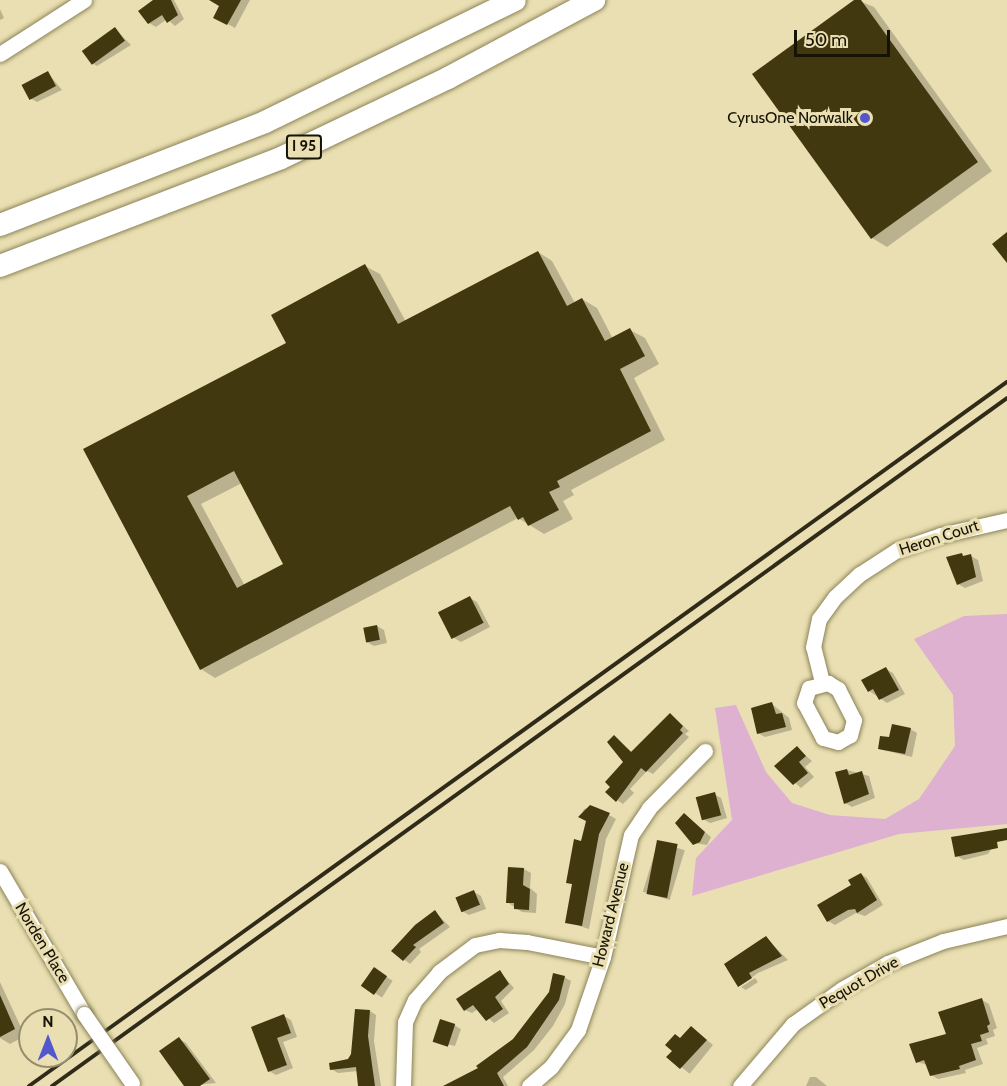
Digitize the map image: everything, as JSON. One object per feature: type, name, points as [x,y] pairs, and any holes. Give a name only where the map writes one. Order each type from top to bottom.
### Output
[{"type":"highway","name":"I 95","points":[[0,225],[265,122],[515,0]]},
{"type":"highway","name":"I 95","points":[[0,266],[141,214],[291,153],[438,83],[594,0]]},
{"type":"street","points":[[0,54],[84,0]]},
{"type":"street","name":"Heron Court","points":[[822,682],[813,647],[819,619],[835,597],[860,574],[897,550],[941,535],[1007,520]]},
{"type":"street","name":"Howard Avenue","points":[[529,1086],[550,1067],[578,1030],[603,957],[631,835],[649,807],[705,752]]},
{"type":"street","name":"Norden Place","points":[[0,871],[84,1014],[133,1084]]},
{"type":"street","name":"Pequot Drive","points":[[740,1086],[793,1024],[842,989],[888,963],[943,941],[1007,926]]},
{"type":"street","points":[[403,1086],[405,1022],[415,999],[439,972],[475,945],[499,940],[527,942],[603,957]]},
{"type":"shaded area","points":[[1007,614],[1007,824],[899,834],[692,896],[696,858],[732,820],[715,708],[736,705],[766,772],[792,803],[830,815],[885,819],[919,799],[955,746],[953,695],[914,639],[964,616]]},
{"type":"building","points":[[153,0],[171,0],[178,15],[167,23],[162,15],[148,24],[138,11]]},
{"type":"building","points":[[209,0],[241,0],[227,25],[213,18],[219,6]]},
{"type":"building","name":"CyrusOne Norwalk","points":[[854,0],[861,0],[978,162],[871,239],[752,74]]},
{"type":"building","points":[[115,27],[125,41],[92,65],[82,51]]},
{"type":"building","points":[[48,71],[56,86],[29,100],[22,85]]},
{"type":"building","points":[[1007,232],[1007,263],[992,244]]},
{"type":"building","points":[[538,251],[567,306],[582,298],[605,341],[630,328],[645,356],[620,369],[651,431],[557,481],[560,487],[549,492],[559,510],[528,526],[523,517],[518,520],[510,506],[200,670],[83,449],[286,343],[271,315],[365,264],[398,324]],"holes":[[[234,471],[283,564],[237,588],[187,496]]]},
{"type":"building","points":[[962,553],[963,556],[971,554],[976,577],[957,585],[946,557]]},
{"type":"building","points":[[470,596],[484,623],[452,639],[438,612]]},
{"type":"building","points":[[377,625],[380,640],[366,642],[363,628]]},
{"type":"building","points":[[886,667],[899,690],[879,700],[873,689],[868,692],[861,680]]},
{"type":"building","points":[[772,702],[776,714],[782,713],[786,727],[757,734],[751,708]]},
{"type":"building","points":[[670,713],[683,726],[680,730],[683,733],[646,772],[641,768],[616,802],[605,792],[610,787],[605,782],[623,762],[607,742],[614,735],[631,752]]},
{"type":"building","points":[[892,724],[911,728],[905,754],[878,749],[880,736],[889,737]]},
{"type":"building","points":[[797,746],[806,756],[799,762],[808,773],[793,785],[774,766]]},
{"type":"building","points":[[847,769],[849,775],[862,771],[869,794],[844,804],[835,772]]},
{"type":"building","points":[[715,792],[721,815],[702,820],[696,797]]},
{"type":"building","points":[[590,805],[610,813],[599,834],[582,926],[565,923],[572,884],[566,883],[574,839],[581,841],[586,821],[578,817]]},
{"type":"building","points":[[684,813],[705,832],[700,842],[693,845],[675,823]]},
{"type":"building","points":[[1007,828],[1007,840],[997,842],[998,848],[955,857],[951,837]]},
{"type":"building","points":[[657,840],[678,844],[667,898],[647,894]]},
{"type":"building","points":[[508,867],[524,868],[523,885],[530,889],[529,910],[514,909],[514,903],[506,903]]},
{"type":"building","points":[[861,873],[877,900],[857,913],[855,909],[848,910],[827,922],[817,905],[851,885],[848,880]]},
{"type":"building","points":[[474,890],[480,905],[461,912],[455,897]]},
{"type":"building","points":[[435,910],[444,923],[413,945],[416,947],[403,961],[391,951],[415,925]]},
{"type":"building","points":[[766,936],[782,956],[749,973],[752,978],[738,987],[724,964]]},
{"type":"building","points":[[374,967],[387,976],[374,995],[361,986]]},
{"type":"building","points":[[500,970],[509,984],[495,997],[503,1009],[486,1021],[473,1005],[464,1011],[456,999]]},
{"type":"building","points":[[553,973],[565,976],[559,1000],[527,1047],[497,1073],[504,1086],[443,1086],[478,1068],[476,1066],[513,1039],[549,992]]},
{"type":"building","points":[[0,995],[15,1029],[0,1037]]},
{"type":"building","points":[[982,998],[990,1024],[987,1026],[989,1032],[980,1035],[982,1041],[971,1044],[976,1060],[959,1066],[960,1069],[930,1076],[924,1060],[916,1063],[909,1044],[946,1034],[938,1012]]},
{"type":"building","points":[[355,1009],[370,1010],[368,1036],[375,1086],[358,1086],[356,1067],[330,1070],[329,1063],[348,1059],[351,1054]]},
{"type":"building","points":[[284,1014],[291,1033],[277,1038],[287,1065],[268,1072],[251,1027]]},
{"type":"building","points":[[440,1019],[455,1024],[448,1047],[433,1042]]},
{"type":"building","points":[[691,1026],[707,1040],[680,1069],[666,1057],[672,1051],[665,1045],[675,1034],[680,1038]]},
{"type":"building","points":[[179,1037],[210,1079],[200,1086],[184,1086],[159,1051]]},
{"type":"railway","points":[[29,1086],[1007,382]]},
{"type":"railway","points":[[52,1086],[1007,398]]},
{"type":"place","name":"CyrusOne Norwalk","points":[[865,118]]}]
